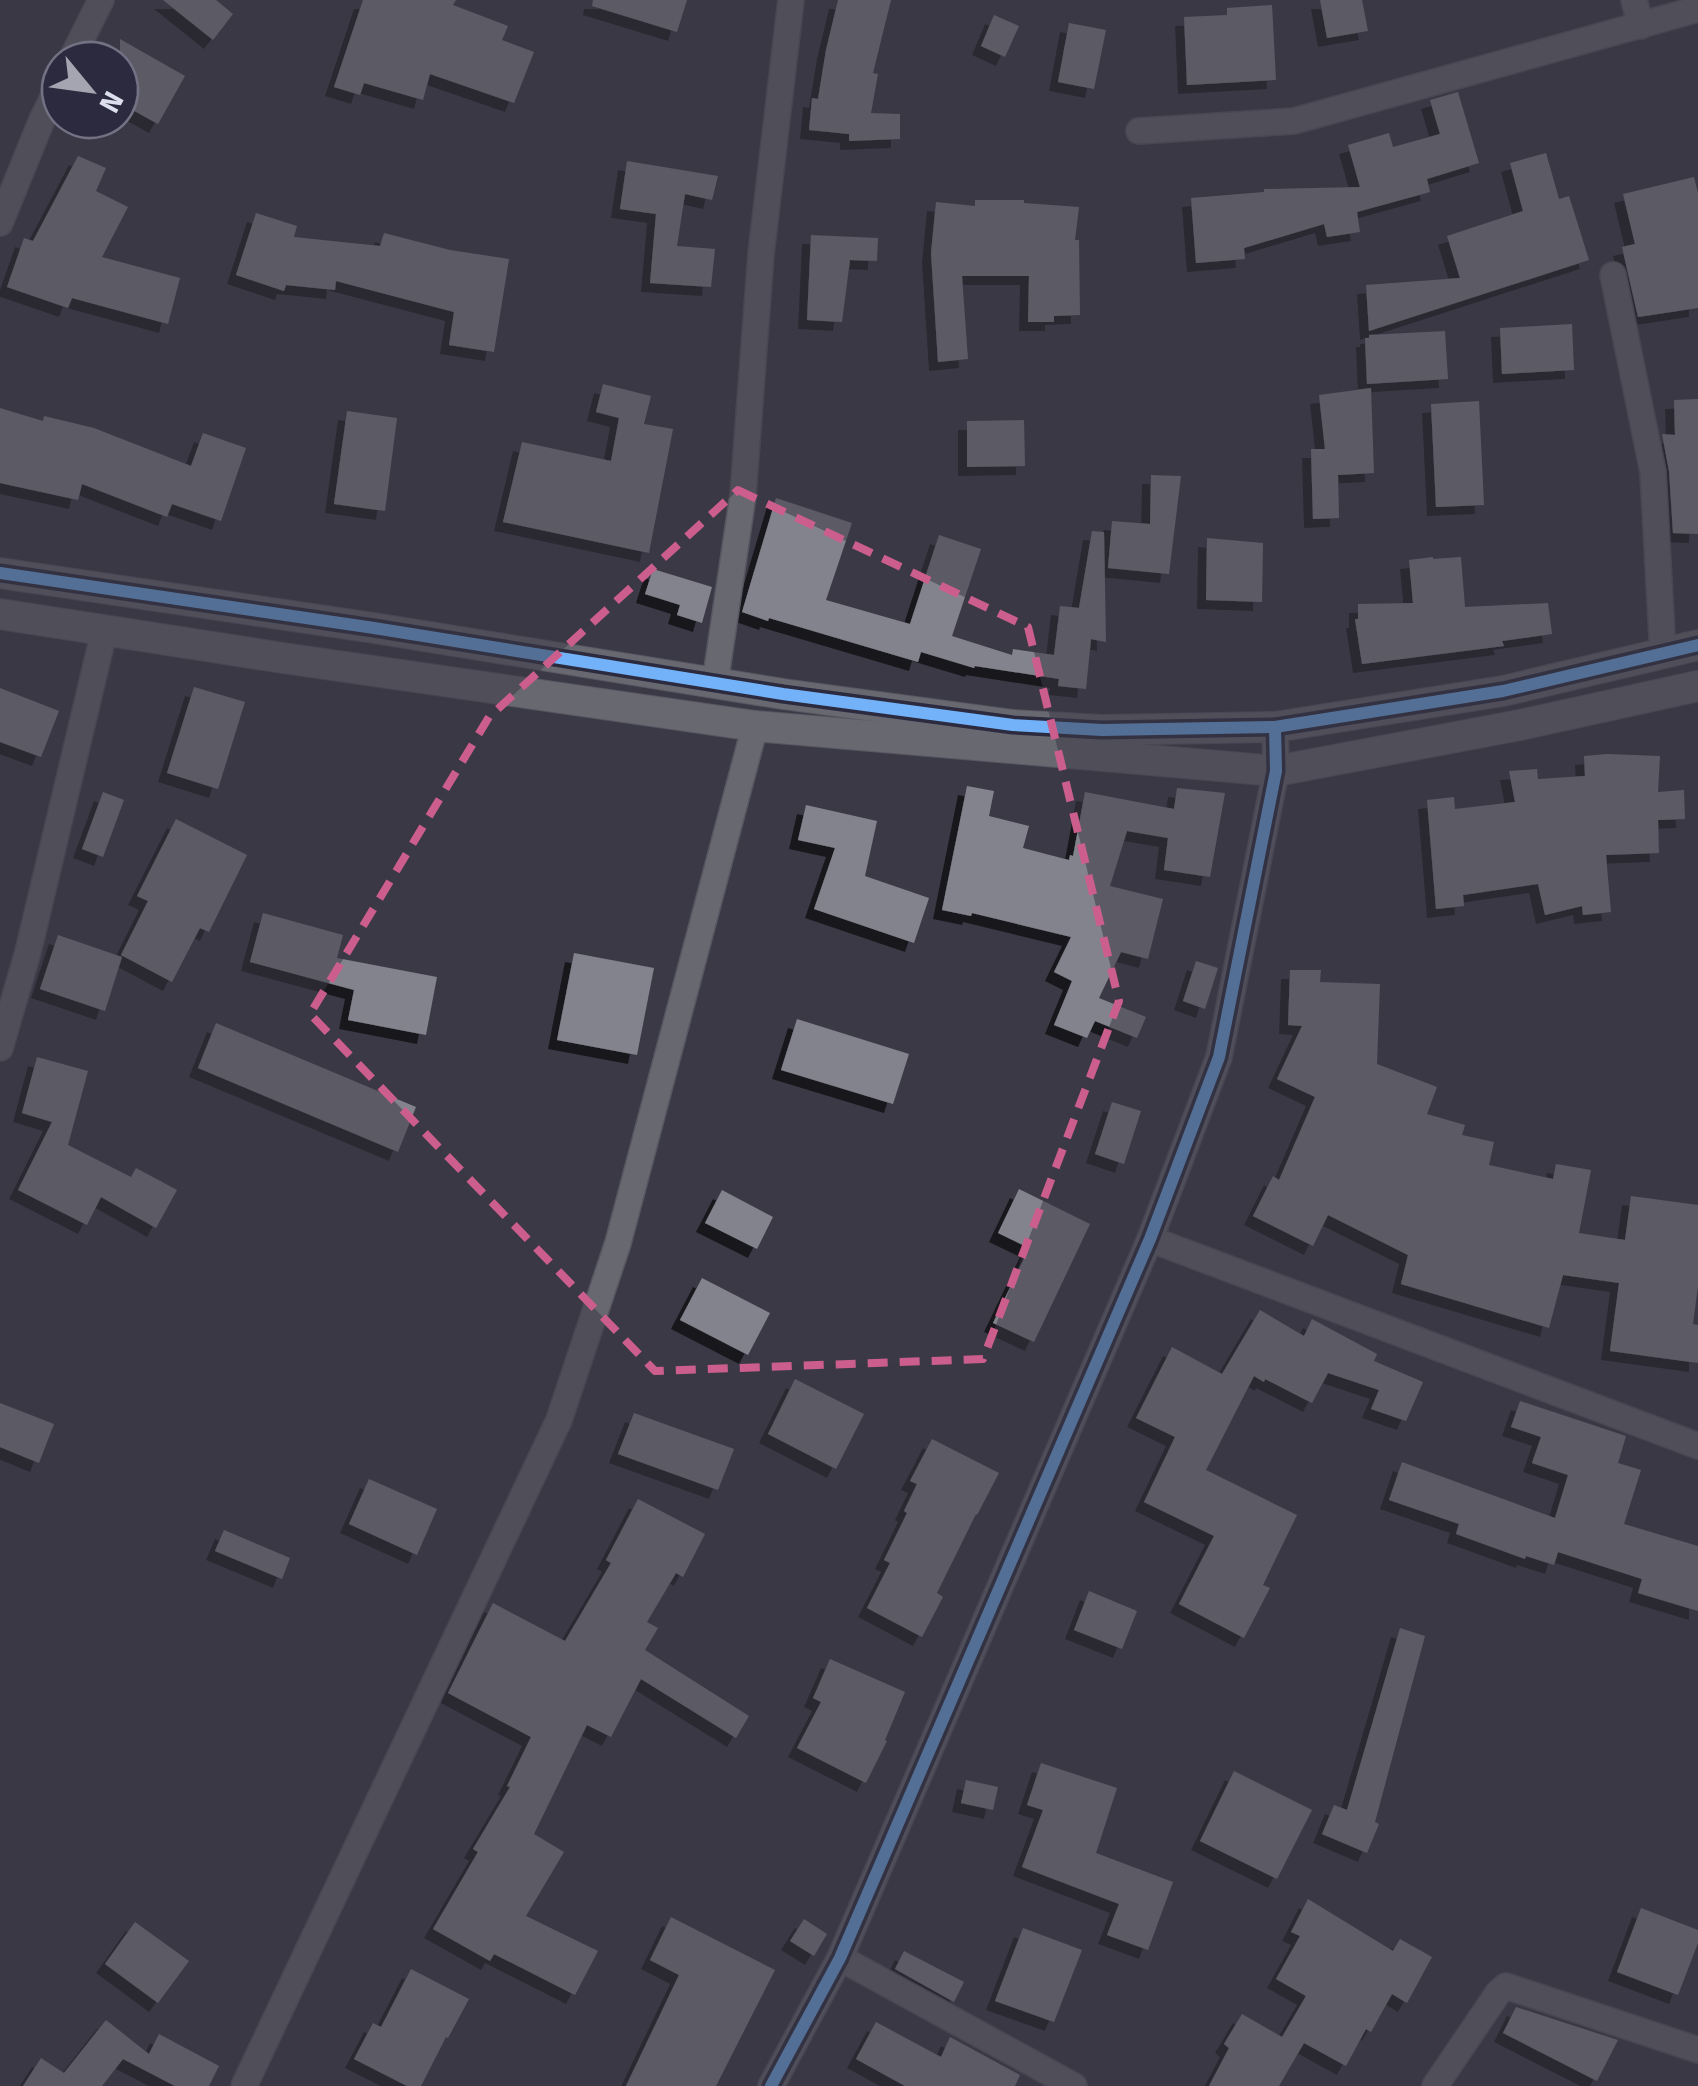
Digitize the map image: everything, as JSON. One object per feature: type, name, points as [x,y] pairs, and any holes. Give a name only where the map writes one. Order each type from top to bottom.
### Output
[{"type":"street","points":[[81,40],[100,0]]},
{"type":"street","points":[[714,682],[743,495],[761,254],[791,0]]},
{"type":"street","points":[[1634,0],[1640,26]]},
{"type":"street","points":[[1139,130],[1294,121],[1698,8]]},
{"type":"street","points":[[0,223],[40,124]]},
{"type":"street","points":[[1613,275],[1653,472],[1663,654]]},
{"type":"street","points":[[0,573],[802,697],[1013,726],[1102,730],[1275,727],[1503,691],[1698,645]]},
{"type":"street","points":[[0,614],[756,726],[1276,771],[1520,725],[1698,686]]},
{"type":"street","points":[[0,1048],[28,952],[104,632]]},
{"type":"street","points":[[244,2086],[559,1420],[618,1243],[756,726]]},
{"type":"street","points":[[771,2086],[840,1958],[1150,1239],[1218,1057],[1276,771],[1275,727]]},
{"type":"street","points":[[1150,1239],[1698,1446]]},
{"type":"street","points":[[840,1958],[1074,2086]]},
{"type":"street","points":[[1435,2086],[1506,1986],[1698,2050]]},
{"type":"highlighted area","points":[[738,490],[1028,627],[1119,1001],[983,1359],[655,1371],[310,1014],[489,717]]},
{"type":"building","points":[[163,0],[216,0],[233,14],[213,40]]},
{"type":"building","points":[[363,0],[456,0],[453,5],[508,26],[502,40],[534,52],[514,103],[430,74],[423,100],[364,83],[360,95],[334,87]]},
{"type":"building","points":[[593,0],[687,0],[677,32],[592,6]]},
{"type":"building","points":[[838,0],[891,0],[873,73],[878,74],[871,113],[900,114],[900,139],[849,141],[849,134],[809,130],[812,98],[818,99]]},
{"type":"building","points":[[1320,0],[1362,0],[1368,31],[1327,38]]},
{"type":"building","points":[[1272,5],[1276,80],[1187,85],[1184,17],[1227,15],[1227,8]]},
{"type":"building","points":[[994,15],[1019,26],[1005,57],[981,46]]},
{"type":"building","points":[[1069,23],[1106,30],[1094,89],[1058,82]]},
{"type":"building","points":[[140,50],[185,76],[158,124],[140,114]]},
{"type":"building","points":[[1458,92],[1479,163],[1427,179],[1430,192],[1357,212],[1360,232],[1327,237],[1324,224],[1244,248],[1245,259],[1196,263],[1191,198],[1264,189],[1360,187],[1348,145],[1389,133],[1393,147],[1440,134],[1430,100]]},
{"type":"building","points":[[1546,153],[1559,199],[1569,196],[1589,260],[1369,331],[1366,285],[1460,278],[1447,236],[1523,211],[1510,163]]},
{"type":"building","points":[[78,156],[106,168],[96,191],[128,207],[102,257],[180,278],[168,324],[72,298],[68,308],[7,287],[24,238],[33,241]]},
{"type":"building","points":[[627,161],[718,176],[712,200],[685,194],[677,246],[715,249],[711,287],[650,283],[656,214],[620,209]]},
{"type":"building","points":[[1694,177],[1698,193],[1698,308],[1638,317],[1622,247],[1635,244],[1623,194]]},
{"type":"building","points":[[975,200],[1024,200],[1079,207],[1075,240],[1079,240],[1080,315],[1054,316],[1054,322],[1028,322],[1029,276],[962,276],[968,359],[938,362],[931,253],[936,202],[975,206]]},
{"type":"building","points":[[256,213],[297,226],[294,237],[380,246],[384,233],[450,250],[509,259],[494,352],[449,345],[454,312],[336,281],[335,290],[286,285],[284,291],[236,275]]},
{"type":"building","points":[[811,235],[878,238],[877,261],[850,260],[842,322],[807,320]]},
{"type":"building","points":[[1572,324],[1574,370],[1502,374],[1500,328]]},
{"type":"building","points":[[1445,331],[1448,379],[1367,384],[1365,338],[1369,335]]},
{"type":"building","points":[[603,384],[651,396],[644,424],[673,429],[649,553],[503,522],[522,442],[611,461],[619,418],[596,412]]},
{"type":"building","points":[[1371,388],[1374,473],[1338,475],[1339,518],[1313,519],[1311,449],[1325,449],[1319,395]]},
{"type":"building","points":[[1698,399],[1698,534],[1673,533],[1662,434],[1675,435],[1674,400]]},
{"type":"building","points":[[1479,401],[1484,505],[1436,507],[1431,404]]},
{"type":"building","points":[[0,408],[43,421],[44,416],[94,428],[191,466],[203,433],[246,448],[221,521],[172,504],[167,517],[82,484],[78,500],[0,483]]},
{"type":"building","points":[[347,411],[397,418],[385,511],[334,504]]},
{"type":"building","points":[[1024,420],[1025,466],[967,467],[967,421]]},
{"type":"building","points":[[1151,475],[1181,476],[1169,574],[1108,568],[1112,521],[1150,524]]},
{"type":"building","points":[[776,498],[852,523],[826,600],[910,624],[939,535],[981,549],[952,636],[1012,655],[1013,649],[1054,655],[1060,606],[1079,608],[1092,531],[1104,532],[1106,642],[1091,639],[1086,689],[1058,686],[1059,679],[974,668],[921,652],[918,662],[742,612]]},
{"type":"building","points":[[1207,538],[1263,543],[1262,602],[1206,600]]},
{"type":"building","points":[[1461,557],[1465,607],[1548,603],[1552,634],[1502,641],[1504,646],[1362,664],[1355,619],[1358,604],[1413,603],[1409,560]]},
{"type":"building","points":[[653,569],[712,587],[702,623],[677,615],[680,605],[645,594]]},
{"type":"building","points":[[194,687],[245,702],[218,789],[167,773]]},
{"type":"building","points":[[0,688],[59,711],[41,757],[0,742]]},
{"type":"building","points":[[1584,756],[1660,756],[1658,792],[1684,790],[1685,819],[1658,820],[1659,853],[1606,855],[1611,912],[1583,915],[1582,906],[1545,915],[1538,884],[1463,895],[1464,906],[1436,909],[1427,800],[1454,797],[1455,809],[1515,802],[1509,771],[1537,769],[1538,779],[1585,776]]},
{"type":"building","points":[[967,786],[994,791],[989,816],[1029,826],[1023,848],[1069,860],[1085,792],[1174,809],[1177,788],[1225,793],[1210,877],[1164,870],[1168,838],[1127,831],[1110,886],[1163,899],[1148,959],[1121,952],[1099,998],[1146,1017],[1137,1038],[1095,1021],[1087,1038],[1054,1025],[1072,981],[1054,972],[1071,937],[972,913],[971,916],[942,910]]},
{"type":"building","points":[[103,792],[124,800],[103,857],[82,849]]},
{"type":"building","points":[[806,805],[877,821],[865,876],[929,898],[914,943],[814,909],[835,848],[798,840]]},
{"type":"building","points":[[176,819],[247,855],[209,932],[200,928],[172,982],[121,955],[148,901],[137,896]]},
{"type":"building","points":[[263,913],[343,935],[337,958],[437,977],[426,1035],[348,1020],[354,990],[250,962]]},
{"type":"building","points":[[58,935],[122,957],[105,1011],[40,989]]},
{"type":"building","points":[[574,953],[654,968],[637,1055],[557,1040]]},
{"type":"building","points":[[1196,961],[1218,968],[1205,1009],[1183,1001]]},
{"type":"building","points":[[1290,970],[1321,970],[1320,982],[1380,984],[1377,1064],[1437,1087],[1427,1114],[1465,1125],[1462,1135],[1494,1142],[1489,1165],[1553,1179],[1556,1164],[1591,1170],[1579,1233],[1625,1240],[1631,1196],[1698,1205],[1698,1286],[1693,1324],[1698,1325],[1698,1363],[1610,1351],[1619,1283],[1563,1275],[1549,1328],[1401,1284],[1408,1255],[1328,1215],[1313,1246],[1253,1216],[1273,1176],[1279,1180],[1315,1097],[1277,1079],[1302,1026],[1288,1025]]},
{"type":"building","points":[[797,1019],[909,1054],[893,1104],[781,1070]]},
{"type":"building","points":[[216,1023],[416,1107],[398,1152],[198,1068]]},
{"type":"building","points":[[37,1057],[88,1071],[68,1145],[131,1177],[136,1168],[177,1190],[156,1228],[101,1197],[87,1225],[18,1190],[52,1122],[22,1113]]},
{"type":"building","points":[[1112,1102],[1141,1111],[1124,1164],[1095,1154]]},
{"type":"building","points":[[1019,1189],[1090,1224],[1034,1342],[993,1323],[1029,1248],[998,1233]]},
{"type":"building","points":[[722,1190],[773,1217],[757,1249],[705,1223]]},
{"type":"building","points":[[702,1278],[770,1313],[748,1355],[680,1320]]},
{"type":"building","points":[[1260,1310],[1304,1336],[1312,1319],[1377,1354],[1374,1361],[1423,1382],[1406,1421],[1371,1409],[1379,1390],[1328,1373],[1312,1403],[1254,1376],[1206,1470],[1297,1515],[1263,1585],[1270,1588],[1244,1638],[1179,1604],[1214,1536],[1144,1502],[1175,1437],[1136,1418],[1172,1347],[1222,1374]]},
{"type":"building","points":[[795,1379],[864,1414],[836,1469],[768,1434]]},
{"type":"building","points":[[1520,1401],[1626,1436],[1618,1463],[1641,1470],[1624,1524],[1698,1546],[1698,1611],[1638,1593],[1642,1579],[1558,1552],[1554,1565],[1526,1556],[1525,1559],[1456,1534],[1459,1524],[1389,1500],[1402,1462],[1555,1518],[1568,1475],[1532,1463],[1541,1437],[1511,1427]]},
{"type":"building","points":[[0,1403],[54,1424],[39,1463],[0,1447]]},
{"type":"building","points":[[634,1413],[734,1449],[718,1490],[618,1454]]},
{"type":"building","points":[[932,1439],[999,1473],[937,1593],[943,1597],[922,1637],[867,1608],[890,1563],[884,1560],[917,1484],[910,1481]]},
{"type":"building","points":[[369,1479],[437,1509],[417,1555],[349,1524]]},
{"type":"building","points":[[638,1499],[705,1534],[683,1577],[676,1573],[647,1622],[658,1628],[645,1650],[749,1716],[736,1738],[641,1679],[611,1737],[587,1725],[534,1834],[564,1852],[526,1916],[598,1951],[575,1995],[494,1954],[490,1961],[433,1929],[478,1852],[473,1849],[510,1787],[507,1786],[531,1737],[448,1693],[493,1603],[565,1641],[611,1563],[606,1560]]},
{"type":"building","points":[[224,1530],[290,1558],[282,1579],[215,1551]]},
{"type":"building","points":[[1089,1591],[1137,1611],[1122,1649],[1074,1630]]},
{"type":"building","points":[[1400,1628],[1425,1636],[1375,1822],[1379,1824],[1367,1853],[1322,1834],[1334,1805],[1347,1810]]},
{"type":"building","points":[[830,1659],[905,1692],[866,1783],[797,1748],[821,1702],[813,1698]]},
{"type":"building","points":[[1041,1763],[1117,1788],[1096,1853],[1173,1882],[1148,1950],[1107,1935],[1119,1904],[1022,1867],[1043,1810],[1027,1805]]},
{"type":"building","points":[[1234,1771],[1312,1810],[1277,1879],[1200,1841]]},
{"type":"building","points":[[966,1780],[998,1787],[993,1810],[961,1803]]},
{"type":"building","points":[[1308,1899],[1393,1951],[1400,1939],[1432,1957],[1407,2003],[1392,1994],[1371,2032],[1366,2029],[1346,2066],[1304,2043],[1279,2086],[1209,2086],[1229,2048],[1224,2044],[1242,2014],[1282,2037],[1306,1996],[1276,1979],[1300,1936],[1291,1932]]},
{"type":"building","points":[[1641,1908],[1698,1930],[1698,1943],[1678,1995],[1617,1972]]},
{"type":"building","points":[[671,1917],[775,1970],[716,2086],[626,2086],[679,1975],[650,1960]]},
{"type":"building","points":[[804,1919],[827,1934],[814,1956],[790,1941]]},
{"type":"building","points":[[135,1922],[189,1961],[158,2003],[105,1964]]},
{"type":"building","points":[[1023,1928],[1082,1950],[1054,2022],[995,2001]]},
{"type":"building","points":[[904,1951],[964,1982],[954,2002],[895,1969]]},
{"type":"building","points":[[411,1969],[469,1999],[421,2086],[407,2086],[354,2059],[373,2023],[381,2027]]},
{"type":"building","points":[[1516,2007],[1618,2040],[1597,2081],[1503,2033]]},
{"type":"building","points":[[106,2020],[149,2054],[159,2034],[219,2066],[209,2086],[175,2086],[123,2059],[102,2086],[23,2086],[41,2058],[64,2073]]},
{"type":"building","points":[[876,2022],[941,2057],[950,2037],[1020,2075],[1015,2086],[905,2086],[856,2059]]},
{"type":"cycle path","points":[[0,573],[783,694],[1013,725],[1102,730],[1275,727],[1503,691],[1698,645]]},
{"type":"cycle path","points":[[771,2086],[840,1958],[1150,1239],[1219,1057],[1276,771],[1275,727]]}]
